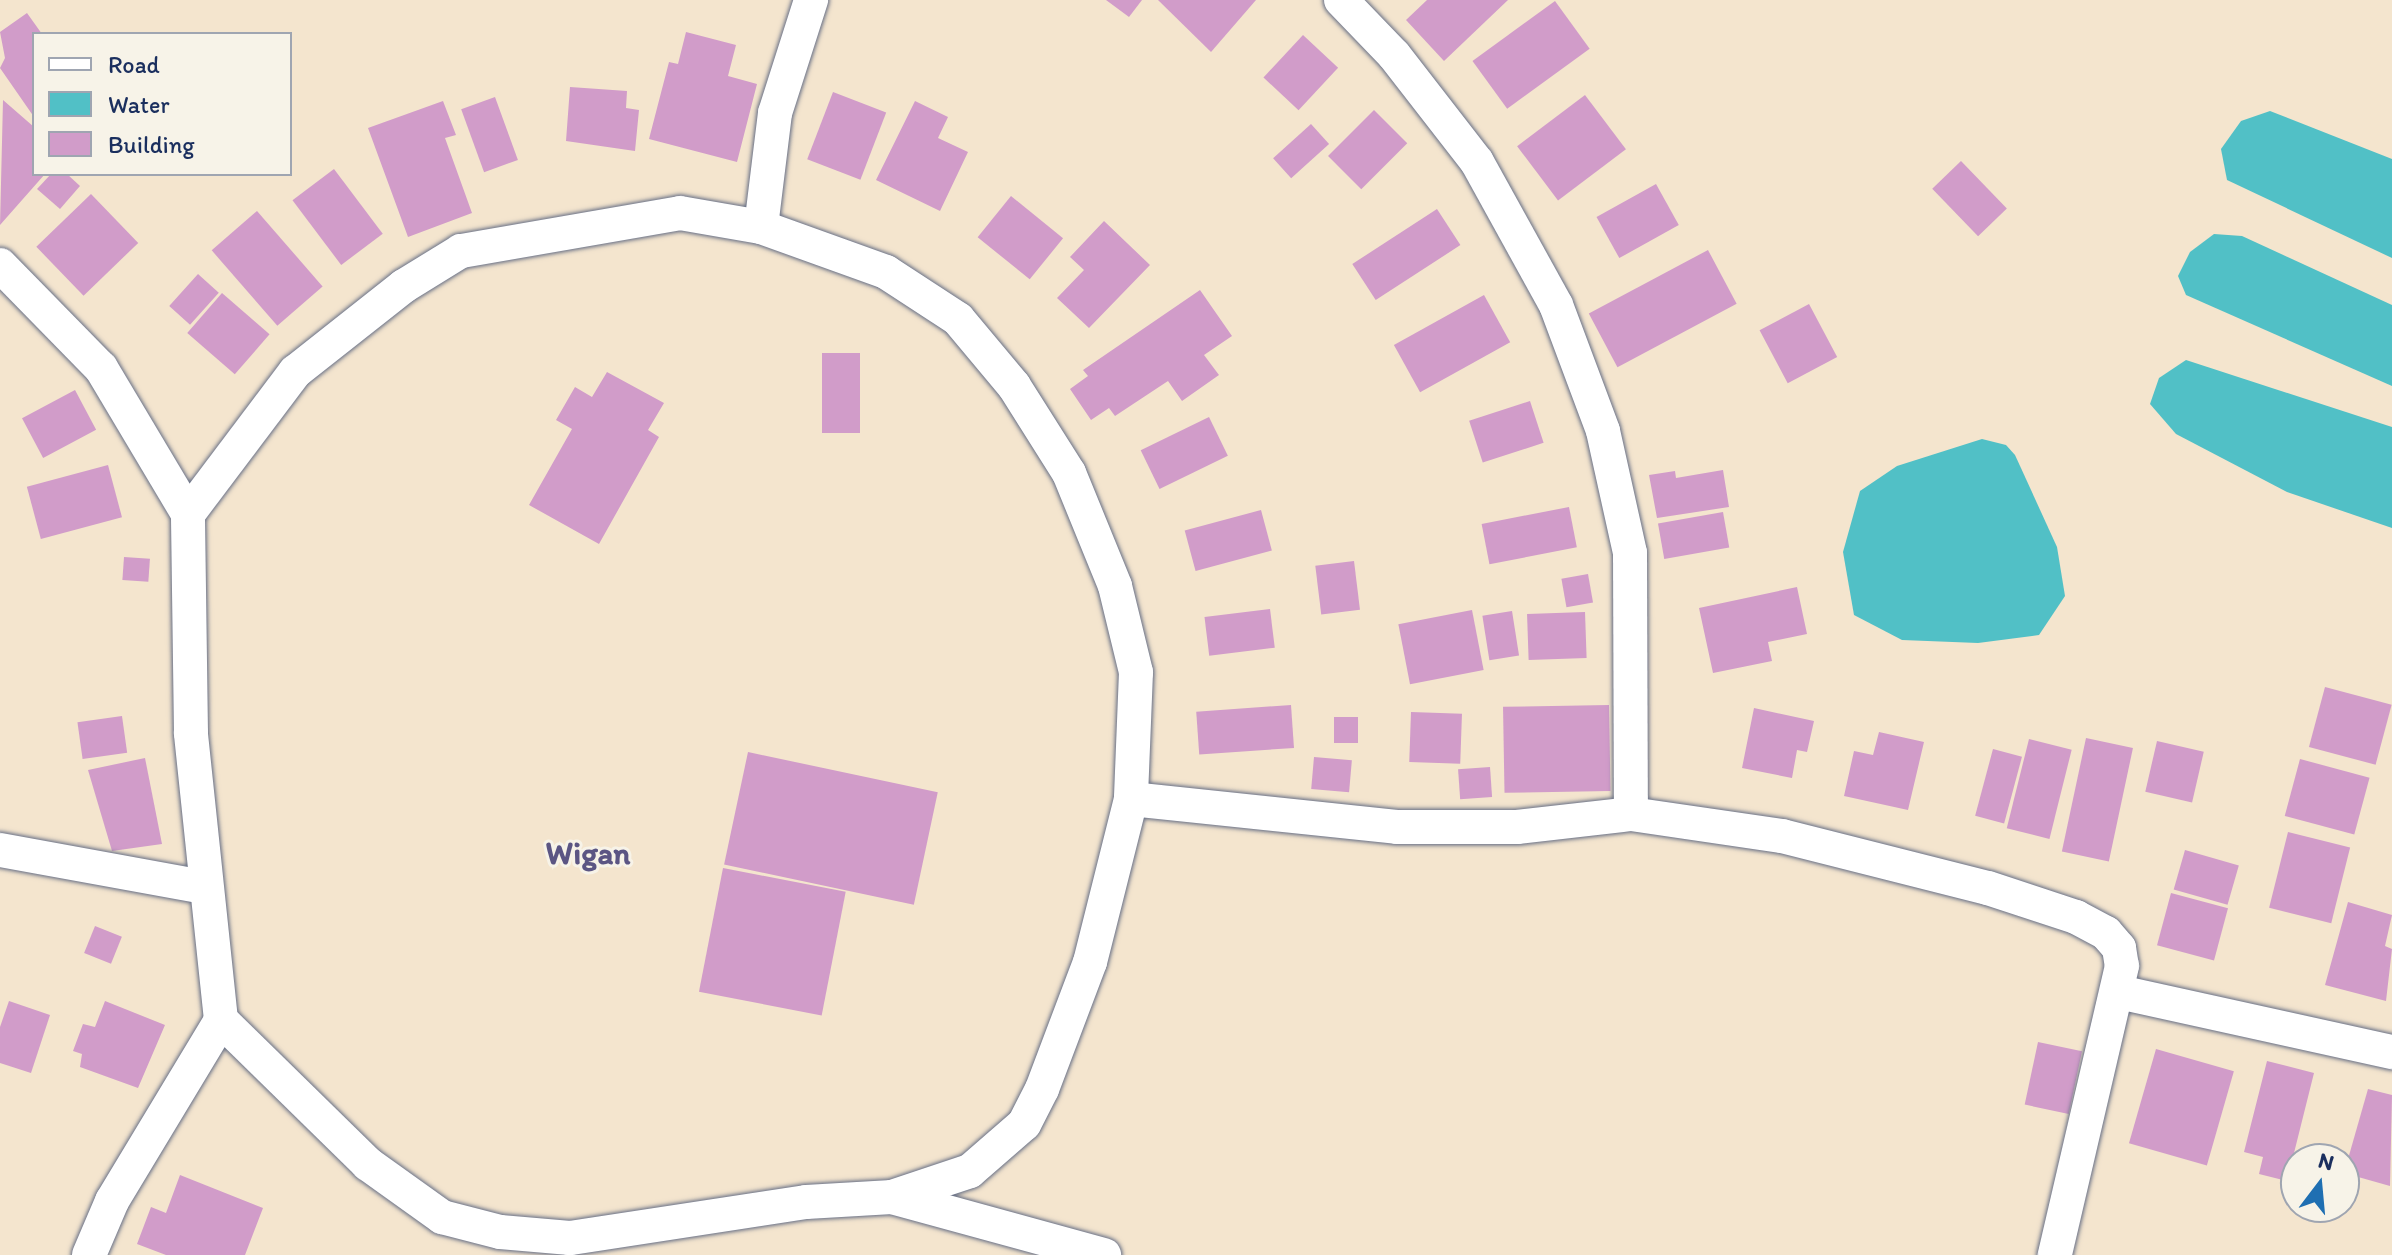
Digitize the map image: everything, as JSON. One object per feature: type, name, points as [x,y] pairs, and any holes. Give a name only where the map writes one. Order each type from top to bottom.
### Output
[{"type":"street","points":[[761,227],[775,113],[811,0]]},
{"type":"street","points":[[1341,0],[1394,55],[1477,162],[1556,305],[1603,431],[1630,553],[1631,814]]},
{"type":"street","points":[[0,265],[101,368],[188,514],[191,733],[203,887],[221,1020],[368,1164],[442,1217],[500,1232],[570,1238],[806,1202],[892,1197],[970,1171],[1024,1124],[1090,962],[1131,799],[1136,672],[1115,586],[1069,473],[1014,386],[958,319],[886,272],[761,227],[680,213],[461,251],[404,286],[295,372],[188,514]]},
{"type":"street","points":[[1131,799],[1397,827],[1517,827],[1631,814],[1782,836],[1988,888],[2076,917],[2106,933],[2119,948],[2119,992],[2055,1255]]},
{"type":"street","points":[[0,850],[203,887]]},
{"type":"street","points":[[2119,992],[2392,1052]]},
{"type":"street","points":[[89,1255],[112,1201],[221,1020]]},
{"type":"street","points":[[892,1197],[1040,1248],[1104,1255]]},
{"type":"water","points":[[2270,111],[2392,159],[2392,258],[2227,180],[2221,149],[2241,121]]},
{"type":"water","points":[[2214,234],[2242,236],[2392,305],[2392,386],[2186,295],[2178,276],[2190,252]]},
{"type":"water","points":[[2186,360],[2392,427],[2392,528],[2287,492],[2176,434],[2150,404],[2159,378]]},
{"type":"water","points":[[1982,439],[2006,445],[2015,455],[2057,547],[2065,596],[2039,635],[1978,643],[1902,640],[1854,615],[1843,552],[1860,491],[1897,466]]},
{"type":"building","points":[[1106,0],[1142,0],[1129,17]]},
{"type":"building","points":[[1158,0],[1256,0],[1211,52]]},
{"type":"building","points":[[1427,0],[1508,0],[1444,61],[1406,20]]},
{"type":"building","points":[[1555,1],[1590,49],[1507,109],[1472,61]]},
{"type":"building","points":[[27,13],[41,32],[32,32],[32,114],[0,68],[5,58],[0,32]]},
{"type":"building","points":[[686,32],[736,45],[728,76],[757,84],[737,162],[649,139],[669,62],[678,64]]},
{"type":"building","points":[[1303,35],[1338,68],[1299,110],[1263,77]]},
{"type":"building","points":[[570,87],[627,91],[626,108],[639,110],[635,151],[566,141]]},
{"type":"building","points":[[833,92],[886,112],[860,180],[807,159]]},
{"type":"building","points":[[1585,95],[1626,149],[1558,200],[1517,146]]},
{"type":"building","points":[[495,97],[518,160],[484,172],[461,109]]},
{"type":"building","points":[[3,100],[32,125],[32,176],[43,176],[0,225]]},
{"type":"building","points":[[443,101],[456,135],[445,138],[472,213],[408,237],[368,128]]},
{"type":"building","points":[[915,101],[948,117],[938,138],[968,152],[940,211],[876,180]]},
{"type":"building","points":[[1374,110],[1407,143],[1361,189],[1328,156]]},
{"type":"building","points":[[1311,124],[1329,144],[1291,178],[1273,158]]},
{"type":"building","points":[[1961,161],[2007,208],[1978,236],[1932,189]]},
{"type":"building","points":[[334,169],[383,234],[341,265],[292,200]]},
{"type":"building","points":[[49,176],[69,176],[80,186],[60,209],[37,189]]},
{"type":"building","points":[[1656,184],[1679,225],[1619,258],[1597,217]]},
{"type":"building","points":[[91,194],[138,243],[84,296],[36,247]]},
{"type":"building","points":[[1011,196],[1063,238],[1030,279],[978,237]]},
{"type":"building","points":[[1437,209],[1460,245],[1376,300],[1352,264]]},
{"type":"building","points":[[257,211],[323,286],[277,326],[212,250]]},
{"type":"building","points":[[1104,221],[1150,265],[1089,328],[1057,298],[1084,270],[1070,257]]},
{"type":"building","points":[[1708,250],[1737,304],[1617,367],[1589,313]]},
{"type":"building","points":[[198,274],[219,293],[190,325],[169,306]]},
{"type":"building","points":[[1200,290],[1232,336],[1204,355],[1219,375],[1182,401],[1168,381],[1115,416],[1109,408],[1091,420],[1070,389],[1088,376],[1083,370]]},
{"type":"building","points":[[222,293],[270,334],[235,374],[187,333]]},
{"type":"building","points":[[1484,295],[1510,342],[1420,392],[1394,345]]},
{"type":"building","points":[[1809,304],[1837,357],[1788,383],[1760,330]]},
{"type":"building","points":[[822,353],[860,353],[860,433],[822,433]]},
{"type":"building","points":[[607,372],[664,403],[648,430],[659,437],[599,544],[529,505],[572,429],[556,420],[575,387],[592,397]]},
{"type":"building","points":[[75,390],[96,430],[43,458],[22,418]]},
{"type":"building","points":[[1530,401],[1544,443],[1483,463],[1469,421]]},
{"type":"building","points":[[1209,417],[1228,456],[1160,489],[1141,450]]},
{"type":"building","points":[[108,465],[122,517],[41,539],[27,487]]},
{"type":"building","points":[[1723,470],[1729,507],[1657,518],[1649,475],[1675,471],[1676,478]]},
{"type":"building","points":[[1569,507],[1577,547],[1489,564],[1482,524]]},
{"type":"building","points":[[1261,510],[1272,551],[1196,571],[1185,530]]},
{"type":"building","points":[[1723,512],[1729,547],[1664,559],[1658,523]]},
{"type":"building","points":[[124,557],[150,559],[148,582],[122,580]]},
{"type":"building","points":[[1354,561],[1360,610],[1321,614],[1315,566]]},
{"type":"building","points":[[1588,574],[1593,603],[1566,607],[1561,579]]},
{"type":"building","points":[[1797,587],[1807,634],[1768,642],[1772,661],[1713,673],[1699,608]]},
{"type":"building","points":[[1270,609],[1275,648],[1209,656],[1204,617]]},
{"type":"building","points":[[1472,610],[1484,670],[1410,684],[1398,624]]},
{"type":"building","points":[[1512,611],[1519,655],[1489,660],[1482,616]]},
{"type":"building","points":[[1585,612],[1587,658],[1529,660],[1527,614]]},
{"type":"building","points":[[2325,687],[2392,705],[2376,765],[2309,747]]},
{"type":"building","points":[[1291,705],[1294,748],[1199,755],[1196,712]]},
{"type":"building","points":[[1609,705],[1611,791],[1505,793],[1503,707]]},
{"type":"building","points":[[1754,708],[1814,721],[1807,752],[1797,750],[1792,778],[1742,768]]},
{"type":"building","points":[[1411,712],[1462,714],[1460,764],[1409,762]]},
{"type":"building","points":[[122,716],[127,753],[83,759],[77,722]]},
{"type":"building","points":[[1334,717],[1358,717],[1358,743],[1334,743]]},
{"type":"building","points":[[1879,732],[1924,742],[1908,810],[1844,796],[1854,751],[1873,755]]},
{"type":"building","points":[[2086,738],[2133,748],[2109,861],[2062,851]]},
{"type":"building","points":[[2029,739],[2072,750],[2049,839],[2007,828]]},
{"type":"building","points":[[2157,741],[2204,752],[2192,802],[2145,792]]},
{"type":"building","points":[[1993,749],[2022,757],[2004,823],[1975,816]]},
{"type":"building","points":[[748,752],[938,792],[914,905],[724,864]]},
{"type":"building","points":[[1314,757],[1352,760],[1349,792],[1311,789]]},
{"type":"building","points":[[145,758],[162,844],[112,851],[88,770]]},
{"type":"building","points":[[2300,759],[2370,778],[2354,835],[2285,816]]},
{"type":"building","points":[[1490,767],[1492,797],[1460,799],[1458,769]]},
{"type":"building","points":[[2288,832],[2350,847],[2331,923],[2269,908]]},
{"type":"building","points":[[2185,850],[2239,865],[2228,905],[2174,889]]},
{"type":"building","points":[[723,868],[846,892],[822,1016],[699,992]]},
{"type":"building","points":[[2171,893],[2228,908],[2214,960],[2157,945]]},
{"type":"building","points":[[2348,902],[2392,915],[2385,946],[2392,949],[2386,1001],[2325,985]]},
{"type":"building","points":[[95,926],[122,937],[111,964],[84,953]]},
{"type":"building","points":[[9,1001],[50,1015],[31,1073],[0,1063],[0,1027]]},
{"type":"building","points":[[105,1001],[165,1025],[138,1088],[80,1067],[82,1054],[73,1051],[83,1024],[95,1027]]},
{"type":"building","points":[[2038,1042],[2082,1051],[2069,1114],[2025,1105]]},
{"type":"building","points":[[2156,1049],[2234,1071],[2207,1166],[2129,1143]]},
{"type":"building","points":[[2267,1061],[2314,1073],[2296,1143],[2280,1143],[2280,1179],[2259,1174],[2263,1157],[2244,1152]]},
{"type":"building","points":[[2368,1089],[2392,1095],[2390,1186],[2360,1178],[2360,1143],[2353,1143]]},
{"type":"building","points":[[180,1175],[263,1208],[245,1255],[166,1255],[137,1244],[151,1207],[166,1213]]},
{"type":"district","name":"Wigan","points":[[588,853]]}]
